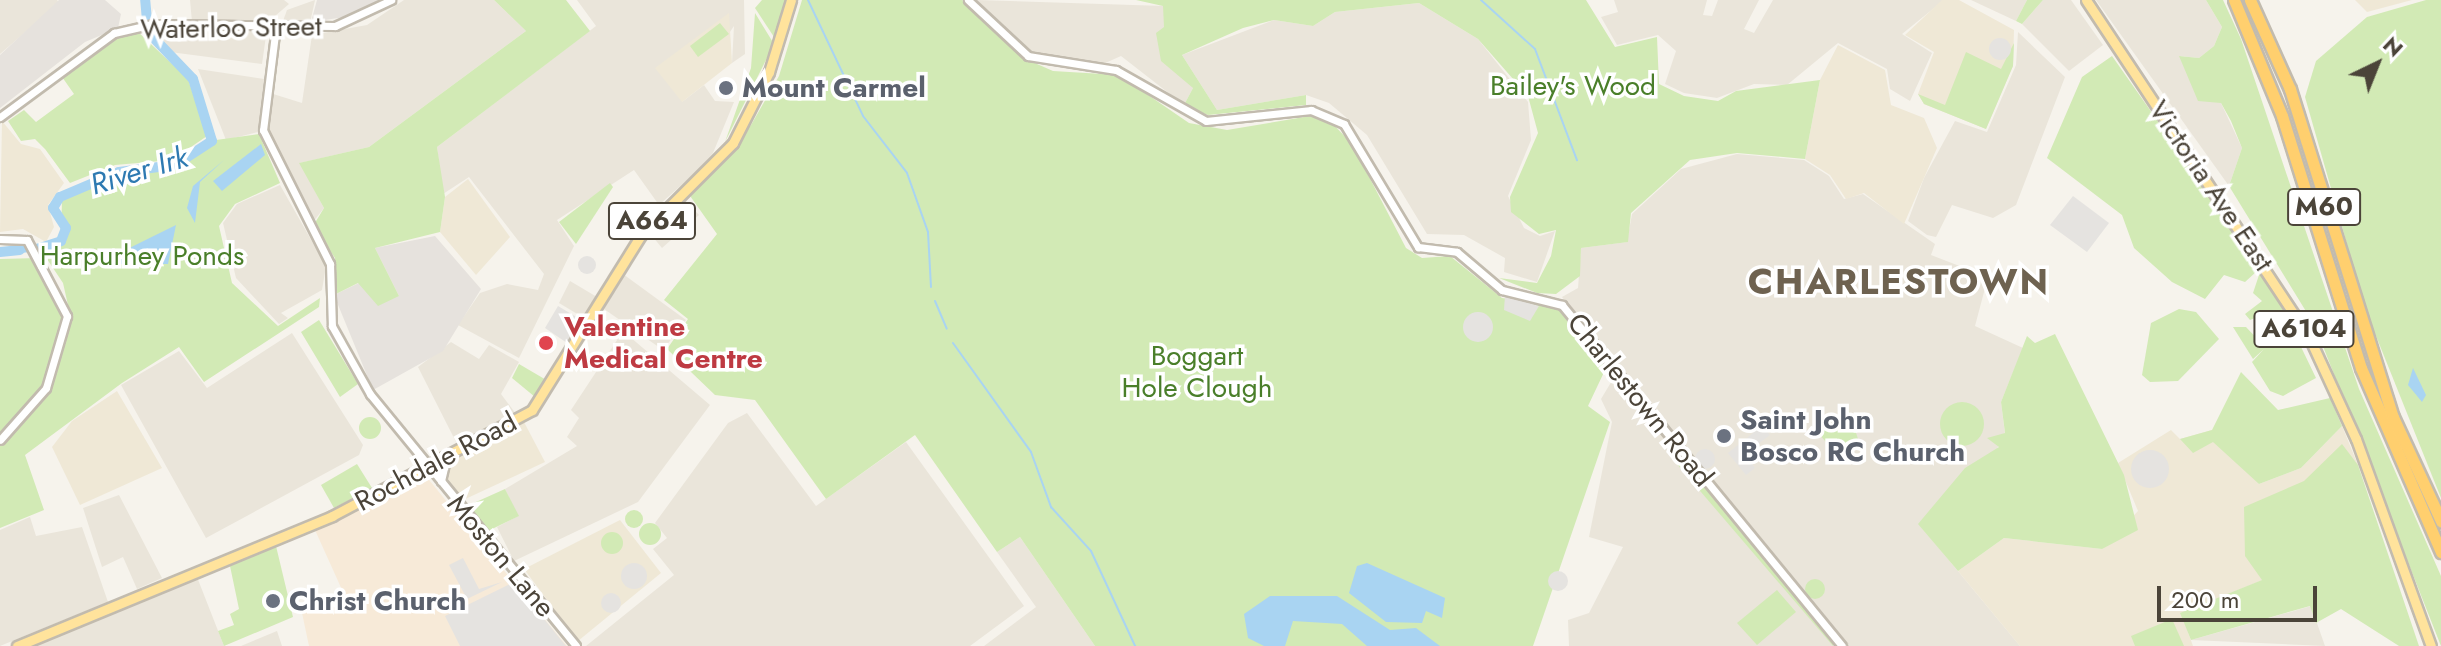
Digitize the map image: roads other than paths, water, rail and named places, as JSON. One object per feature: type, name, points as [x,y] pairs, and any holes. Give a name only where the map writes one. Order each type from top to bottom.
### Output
[{"type":"highway","name":"M60","points":[[2234,0],[2282,116],[2361,368],[2441,552]]},
{"type":"highway","name":"M60","points":[[2250,0],[2290,89],[2388,403],[2441,521]]},
{"type":"main road","name":"Rochdale Road","points":[[17,646],[332,516],[525,415],[548,393],[641,235],[742,128],[791,0]]},
{"type":"main road","name":"Victoria Ave East","points":[[2086,0],[2309,337],[2356,439],[2431,646]]},
{"type":"street","name":"Charlestown Road","points":[[968,0],[1028,56],[1116,70],[1206,121],[1311,110],[1344,124],[1418,247],[1457,252],[1502,290],[1562,305],[1842,646]]},
{"type":"street","name":"Waterloo Street","points":[[0,117],[99,41],[149,25],[348,24],[390,1]]},
{"type":"street","name":"Moston Lane","points":[[276,26],[262,107],[265,137],[326,252],[332,326],[370,394],[576,646]]},
{"type":"street","points":[[0,239],[27,240],[67,316],[46,388],[0,440]]},
{"type":"street","points":[[443,487],[440,468],[452,452]]},
{"type":"water","points":[[261,144],[265,155],[222,191],[213,181]]},
{"type":"water","points":[[224,160],[200,182],[195,223],[187,208],[193,186]]},
{"type":"water","points":[[176,225],[168,264],[97,264]]},
{"type":"water","points":[[49,242],[52,249],[42,251],[9,254],[6,248]]},
{"type":"water","points":[[2413,368],[2426,395],[2422,402],[2408,385]]},
{"type":"water","points":[[1367,563],[1445,598],[1442,618],[1426,611],[1422,623],[1386,622],[1349,593],[1357,566]]},
{"type":"water","points":[[1270,596],[1337,596],[1390,630],[1416,628],[1440,646],[1367,646],[1342,624],[1293,621],[1285,646],[1264,646],[1248,638],[1244,614]]},
{"type":"waterway","name":"River Irk","points":[[40,248],[61,241],[66,228],[53,208],[60,197],[119,172],[175,165],[212,141],[193,79],[148,32],[145,0]]},
{"type":"waterway","points":[[808,0],[863,116],[907,173],[928,232],[931,287]]},
{"type":"waterway","points":[[1481,0],[1535,49],[1577,160]]},
{"type":"waterway","name":"River Irk","points":[[0,252],[20,250]]},
{"type":"waterway","points":[[935,301],[947,329]]},
{"type":"waterway","points":[[953,343],[1031,452],[1051,507],[1091,551],[1135,646]]},
{"type":"place","name":"Mount Carmel","points":[[726,88]]},
{"type":"place","name":"Valentine Medical Centre","points":[[546,343]]},
{"type":"place","name":"Saint John Bosco RC Church","points":[[1724,436]]},
{"type":"place","name":"Christ Church","points":[[273,601]]},
{"type":"district","name":"CHARLESTOWN","points":[[1899,282]]},
{"type":"park label","name":"Bailey's Wood","points":[[1573,86]]},
{"type":"park label","name":"Harpurhey Ponds","points":[[142,256]]},
{"type":"park label","name":"Boggart Hole Clough","points":[[1197,372]]}]
